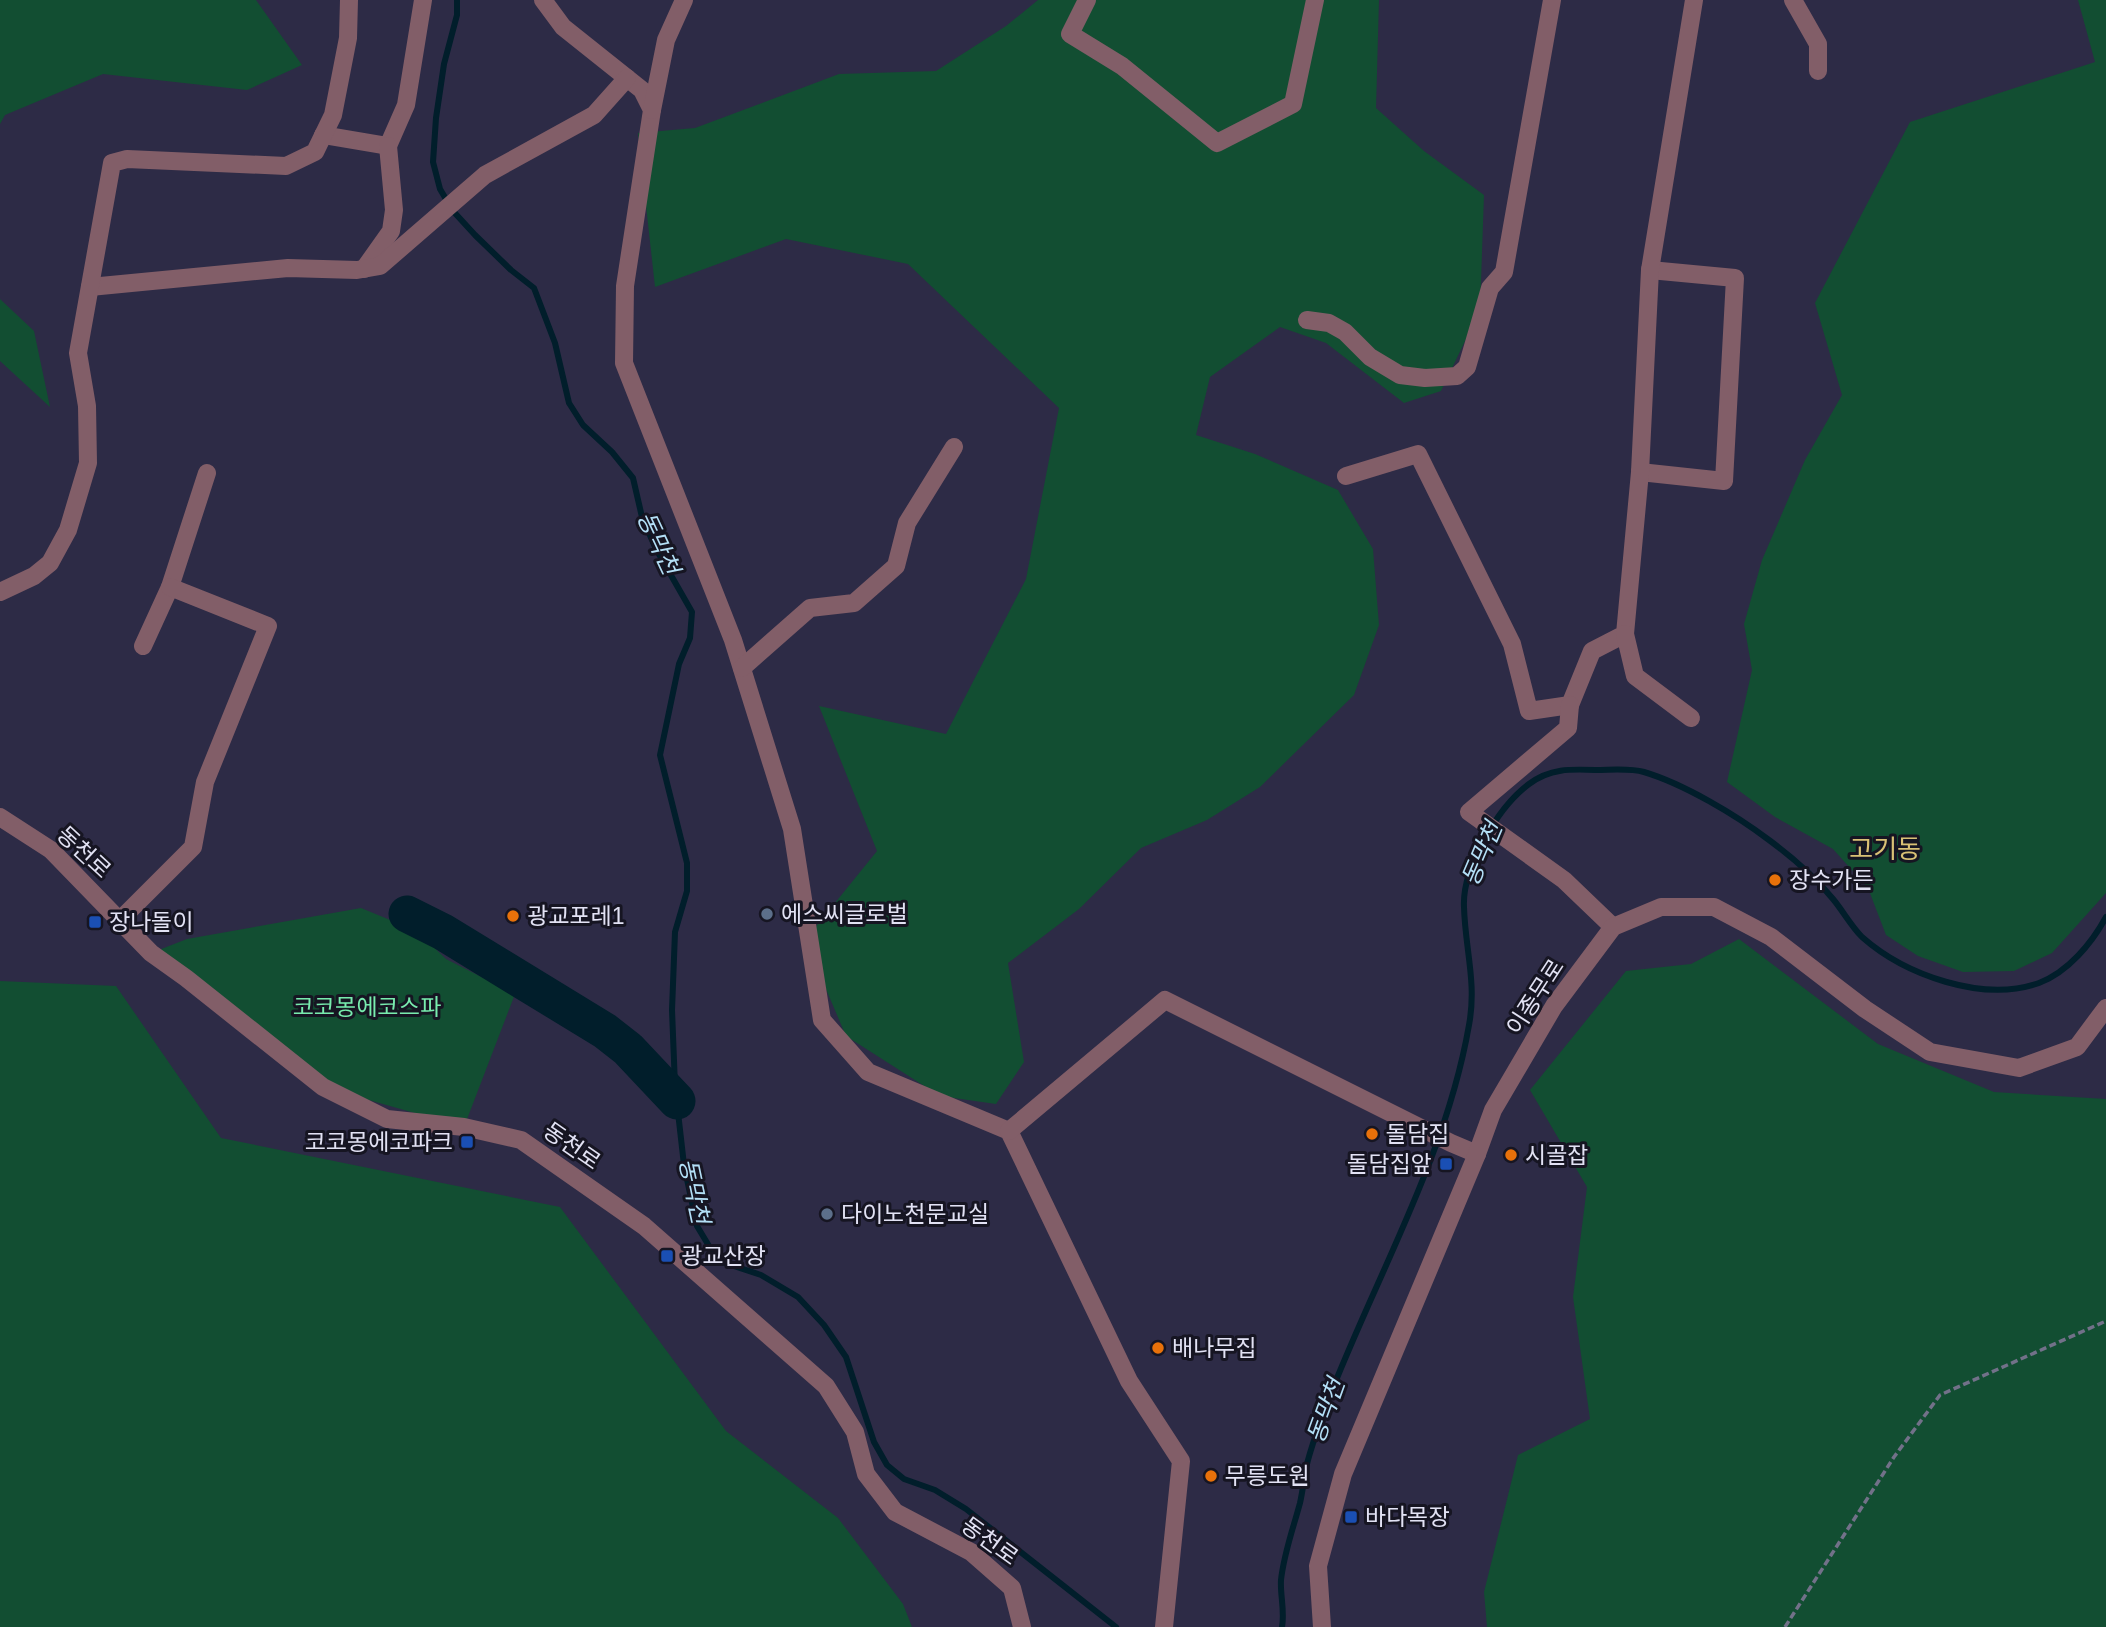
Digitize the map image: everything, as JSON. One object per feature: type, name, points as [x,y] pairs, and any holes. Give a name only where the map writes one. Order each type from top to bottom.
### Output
[{"type":"street","points":[[0,592],[34,576],[50,563],[68,530],[88,463],[87,406],[78,353],[113,163],[127,159],[286,166],[316,152],[333,115],[348,38],[349,0]]},
{"type":"street","points":[[364,269],[391,231],[394,210],[388,146],[405,105],[423,0]]},
{"type":"street","points":[[543,0],[563,27],[642,90],[652,110]]},
{"type":"street","points":[[684,0],[666,40],[652,110],[625,286],[624,363],[742,668],[792,829],[822,1020],[868,1072],[1009,1131],[1129,1381],[1181,1461],[1164,1627]]},
{"type":"street","points":[[1087,0],[1070,34],[1122,66],[1217,142],[1293,104],[1315,0]]},
{"type":"street","points":[[1307,320],[1329,323],[1345,332],[1370,357],[1400,375],[1425,378],[1457,376],[1467,367],[1490,288],[1504,272],[1552,0]]},
{"type":"street","points":[[1691,718],[1635,676],[1625,634],[1640,472],[1650,270],[1694,0]]},
{"type":"street","points":[[1793,0],[1818,44],[1818,71]]},
{"type":"street","points":[[90,288],[288,268],[364,269],[380,266],[485,175],[594,115],[627,78]]},
{"type":"street","points":[[323,135],[388,146]]},
{"type":"street","points":[[1640,472],[1724,481],[1735,278],[1650,270]]},
{"type":"street","points":[[742,668],[810,608],[854,603],[896,566],[907,523],[954,447]]},
{"type":"street","points":[[1346,475],[1418,454],[1512,644],[1529,711],[1570,705]]},
{"type":"street","points":[[143,646],[170,587],[207,472]]},
{"type":"street","points":[[120,921],[193,848],[205,782],[268,625],[170,587]]},
{"type":"street","points":[[1625,634],[1592,651],[1570,705],[1568,728],[1469,812],[1564,880],[1613,927],[1661,907],[1714,907],[1771,937],[1865,1009],[1930,1052],[2019,1068],[2077,1047],[2106,1008]]},
{"type":"street","name":"동천로","points":[[0,817],[51,850],[151,953],[323,1087],[387,1119],[464,1127],[521,1140],[644,1226],[826,1386],[855,1432],[866,1474],[895,1512],[971,1552],[1012,1588],[1022,1627]]},
{"type":"street","name":"이종무로","points":[[1322,1627],[1318,1566],[1343,1474],[1493,1110],[1554,1006],[1613,927]]},
{"type":"street","points":[[1009,1131],[1165,1000],[1477,1154]]},
{"type":"path","points":[[1785,1627],[1894,1457],[1940,1395],[2106,1321]]},
{"type":"green space","points":[[0,0],[256,0],[302,65],[247,90],[103,74],[5,115],[0,124]]},
{"type":"green space","points":[[1038,0],[1379,0],[1376,108],[1424,151],[1484,195],[1480,310],[1441,391],[1404,403],[1326,343],[1280,327],[1210,377],[1196,435],[1255,454],[1338,490],[1373,549],[1379,625],[1354,695],[1260,787],[1207,820],[1141,848],[1079,909],[1008,963],[1024,1062],[996,1104],[940,1096],[846,1036],[805,940],[877,851],[819,706],[946,734],[1026,579],[1059,408],[908,264],[786,239],[655,287],[638,133],[695,128],[839,74],[936,71],[1006,26]]},
{"type":"green space","points":[[2078,0],[2106,0],[2106,893],[2052,953],[2014,971],[1963,972],[1918,956],[1886,935],[1868,888],[1833,849],[1775,817],[1727,782],[1752,670],[1744,624],[1762,560],[1805,460],[1842,395],[1815,303],[1910,122],[2095,62]]},
{"type":"green space","points":[[0,299],[34,331],[50,407],[0,361]]},
{"type":"green space","name":"코코몽에코스파","points":[[361,908],[417,931],[446,959],[515,994],[464,1127],[323,1087],[151,953],[187,939]]},
{"type":"green space","points":[[1739,939],[1878,1044],[1994,1092],[2106,1099],[2106,1627],[1487,1627],[1484,1592],[1518,1455],[1590,1419],[1573,1297],[1587,1187],[1530,1090],[1626,971],[1691,964]]},
{"type":"green space","points":[[0,981],[116,986],[221,1138],[560,1207],[726,1431],[838,1518],[903,1604],[912,1627],[0,1627]]},
{"type":"waterway","name":"동막천","points":[[457,0],[457,15],[444,64],[436,118],[433,162],[440,189],[453,211],[475,235],[534,288],[555,343],[569,403],[583,425],[612,452],[633,478],[642,517],[656,549],[692,612],[690,638],[679,664],[660,755],[687,863],[687,891],[675,932],[672,1010],[675,1086],[684,1165],[697,1226],[709,1246],[725,1263],[761,1275],[798,1297],[824,1325],[846,1357],[874,1442],[887,1465],[904,1479],[935,1490],[966,1509],[1116,1627]]},
{"type":"waterway","name":"동막천","points":[[1282,1627],[1282,1570],[1314,1441],[1346,1356],[1427,1170],[1458,1074],[1469,1025],[1472,995],[1464,907],[1469,875],[1494,823],[1517,794],[1537,779],[1561,771],[1633,770],[1676,784],[1756,830],[1786,853],[1826,891],[1862,937],[1880,951],[1922,974],[1946,982],[1994,990],[2039,983],[2060,972],[2078,956],[2106,917]]},
{"type":"waterway","name":"동막천","points":[[407,914],[443,932],[605,1031],[628,1049],[677,1101]]},
{"type":"place","name":"장수가든","points":[[1775,880]]},
{"type":"place","name":"에스씨글로벌","points":[[767,914]]},
{"type":"place","name":"광교포레1","points":[[513,916]]},
{"type":"place","name":"장나돌이","points":[[95,922]]},
{"type":"place","name":"돌담집","points":[[1372,1134]]},
{"type":"place","name":"코코몽에코파크","points":[[467,1142]]},
{"type":"place","name":"시골잡","points":[[1511,1155]]},
{"type":"place","name":"돌담집앞","points":[[1446,1164]]},
{"type":"place","name":"다이노천문교실","points":[[827,1214]]},
{"type":"place","name":"광교산장","points":[[667,1256]]},
{"type":"place","name":"배나무집","points":[[1158,1348]]},
{"type":"place","name":"무릉도원","points":[[1211,1476]]},
{"type":"place","name":"바다목장","points":[[1351,1517]]},
{"type":"district","name":"고기동","points":[[1885,849]]}]
